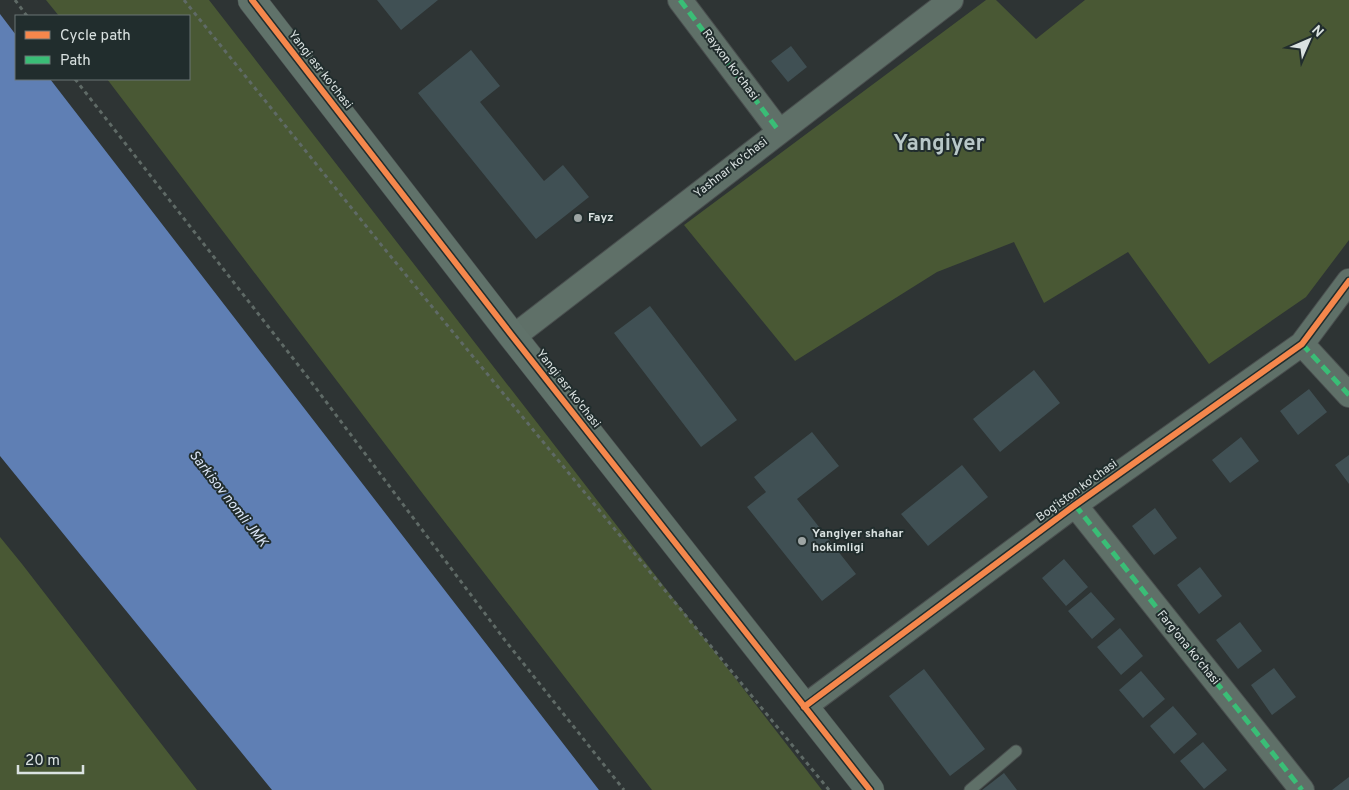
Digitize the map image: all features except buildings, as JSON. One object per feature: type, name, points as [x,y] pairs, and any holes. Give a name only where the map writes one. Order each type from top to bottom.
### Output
[{"type":"street","name":"Yangi asr ko'chasi","points":[[252,0],[513,337],[870,790]]},
{"type":"street","name":"Rayxon ko'chasi","points":[[680,0],[779,131]]},
{"type":"street","name":"Yashnar ko'chasi","points":[[513,337],[952,0]]},
{"type":"street","name":"Bog‘iston ko'chasi","points":[[804,707],[1075,505],[1302,344],[1349,281]]},
{"type":"street","points":[[1302,344],[1349,395]]},
{"type":"street","name":"Farg'ona ko'chasi","points":[[1075,505],[1302,790]]},
{"type":"lane","points":[[970,790],[1016,751]]},
{"type":"path","points":[[15,0],[27,15]]},
{"type":"path","points":[[184,0],[383,247],[829,790]]},
{"type":"path","points":[[76,80],[306,375],[504,639],[624,790]]},
{"type":"green space","points":[[46,0],[209,0],[822,790],[652,790],[423,494],[108,80],[190,80],[190,15],[58,15]]},
{"type":"green space","points":[[986,0],[996,0],[1036,39],[1085,0],[1349,0],[1349,240],[1306,297],[1209,364],[1128,252],[1044,303],[1014,242],[937,272],[795,361],[684,225]]},
{"type":"green space","points":[[0,537],[22,564],[197,790],[0,790]]},
{"type":"water","name":"Sarkisov nomli JMK","points":[[0,14],[15,34],[15,80],[51,80],[599,790],[272,790],[0,456]]},
{"type":"marked path","points":[[680,0],[779,131]]},
{"type":"marked path","points":[[1302,344],[1349,395]]},
{"type":"marked path","points":[[1075,505],[1302,790]]},
{"type":"cycle path","points":[[252,0],[513,337],[870,790]]},
{"type":"cycle path","points":[[804,707],[1075,505],[1302,344],[1349,281]]},
{"type":"place","name":"Fayz","points":[[578,218]]},
{"type":"place","name":"Yangiyer shahar hokimligi","points":[[802,541]]},
{"type":"district","name":"Yangiyer","points":[[939,144]]}]
